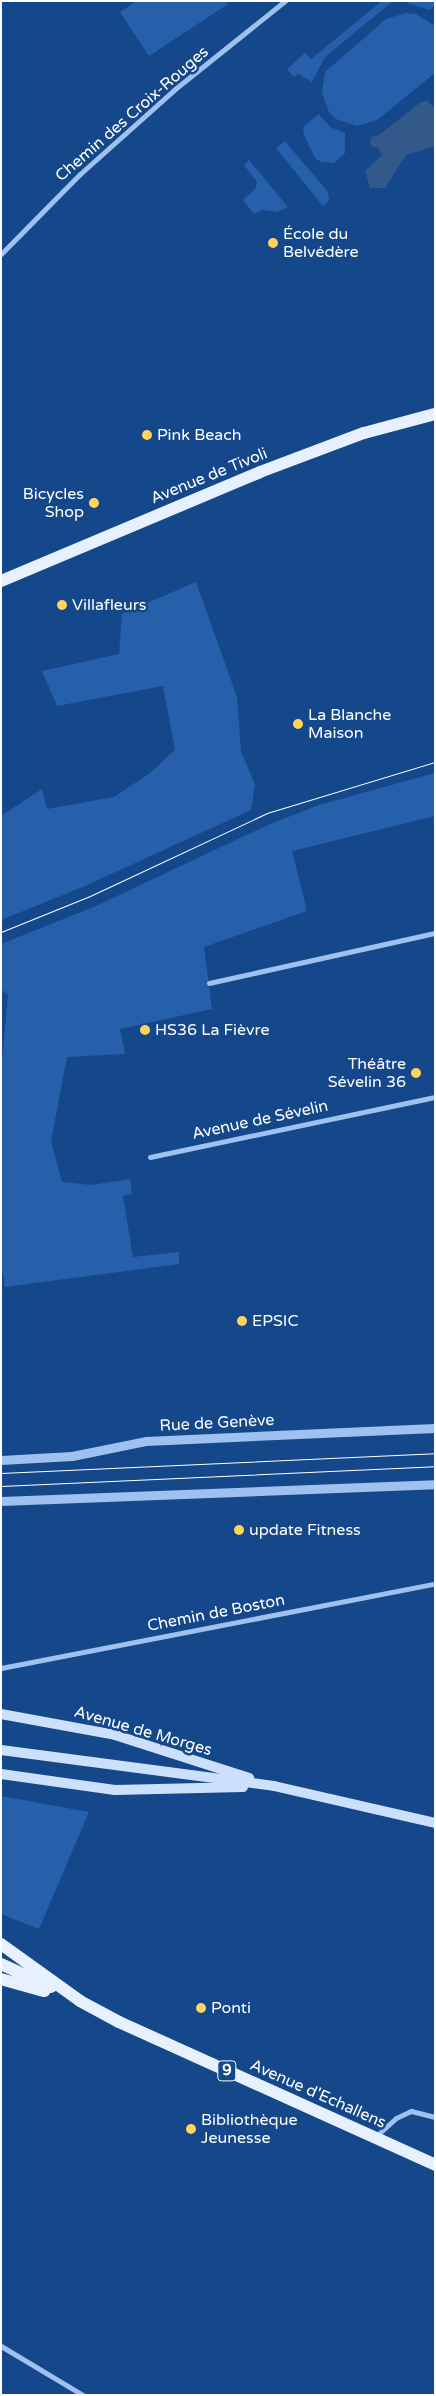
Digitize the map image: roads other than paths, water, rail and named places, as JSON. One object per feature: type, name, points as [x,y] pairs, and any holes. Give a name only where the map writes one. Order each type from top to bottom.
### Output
[{"type":"main road","name":"Avenue de Tivoli","points":[[1,581],[260,472],[364,434],[435,414]]},
{"type":"main road","name":"Avenue de Morges","points":[[1,1714],[115,1735],[274,1786],[435,1823]]},
{"type":"main road","name":"Avenue de Morges","points":[[1,1750],[274,1786]]},
{"type":"main road","name":"Avenue de Morges","points":[[1,1774],[115,1790],[274,1786]]},
{"type":"main road","name":"Avenue d'Echallens","points":[[1,1944],[80,2001],[133,2029],[375,2137],[435,2166]]},
{"type":"main road","name":"9","points":[[1,1964],[80,2001]]},
{"type":"main road","name":"Avenue d'Echallens","points":[[1,1979],[80,2001]]},
{"type":"street","name":"Chemin des Croix-Rouges","points":[[1,254],[80,174],[175,88],[285,1]]},
{"type":"street","points":[[209,983],[435,933]]},
{"type":"street","name":"Avenue de Sévelin","points":[[150,1157],[435,1097]]},
{"type":"street","name":"Rue de Genève","points":[[1,1460],[72,1456],[146,1441],[435,1428]]},
{"type":"street","points":[[1,1501],[435,1484]]},
{"type":"street","name":"Chemin de Boston","points":[[1,1668],[435,1584]]},
{"type":"street","points":[[375,2137],[396,2118],[411,2111],[435,2117]]},
{"type":"street","points":[[1,2346],[82,2395]]},
{"type":"tram line","points":[[1,932],[90,896],[267,813],[435,762]]},
{"type":"tram line","points":[[1,1473],[435,1453]]},
{"type":"tram line","points":[[1,1486],[435,1466]]},
{"type":"place","name":"École du Belvédère","points":[[273,243]]},
{"type":"place","name":"Pink Beach","points":[[147,435]]},
{"type":"place","name":"Bicycles Shop","points":[[94,503]]},
{"type":"place","name":"Villafleurs","points":[[62,605]]},
{"type":"place","name":"La Blanche Maison","points":[[298,724]]},
{"type":"place","name":"HS36 La Fièvre","points":[[145,1030]]},
{"type":"place","name":"Théâtre Sévelin 36","points":[[416,1073]]},
{"type":"place","name":"EPSIC","points":[[242,1321]]},
{"type":"place","name":"update Fitness","points":[[239,1530]]},
{"type":"place","name":"Ponti","points":[[201,2008]]},
{"type":"place","name":"Bibliothèque Jeunesse","points":[[191,2129]]}]
